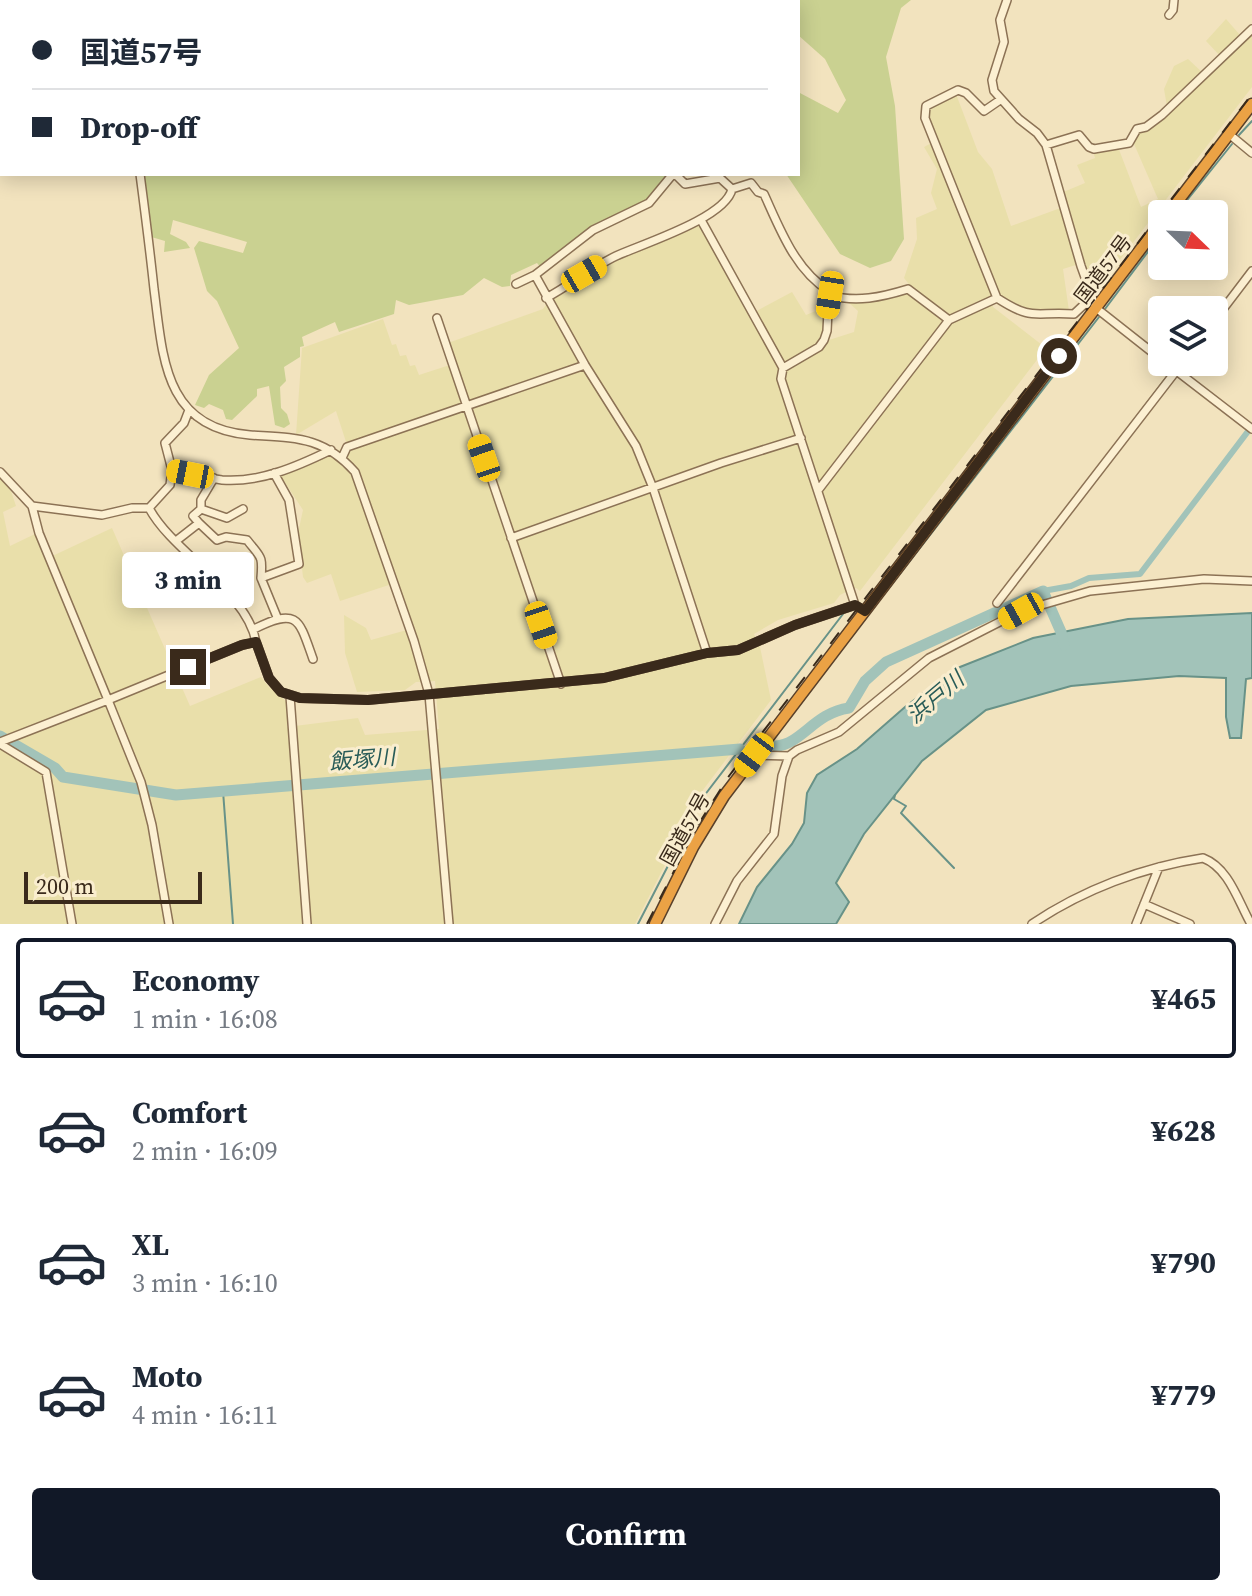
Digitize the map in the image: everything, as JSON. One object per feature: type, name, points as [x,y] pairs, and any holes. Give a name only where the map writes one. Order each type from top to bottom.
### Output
[{"type":"highway","points":[[1179,200],[1252,104]]},
{"type":"highway","name":"国道57号","points":[[655,924],[708,820],[754,755],[860,608],[1093,303],[1148,238]]},
{"type":"street","points":[[1007,0],[1000,20],[1004,42],[992,80],[994,91],[1046,145],[1093,303],[1148,348]]},
{"type":"street","points":[[1169,15],[1174,0]]},
{"type":"street","points":[[1046,145],[1079,135],[1094,149],[1129,143],[1137,129],[1146,127],[1162,115],[1252,29]]},
{"type":"street","points":[[1000,100],[984,111],[966,93],[958,90],[926,106],[925,118],[997,298],[1019,312],[1035,315],[1074,314],[1093,303]]},
{"type":"street","points":[[1229,134],[1252,153]]},
{"type":"street","points":[[140,176],[164,360],[170,382],[189,410],[214,428],[233,433],[307,440],[331,450],[355,472],[414,641],[429,694],[449,924]]},
{"type":"street","points":[[516,284],[535,275],[593,230],[649,203],[672,176]]},
{"type":"street","points":[[676,176],[685,184],[720,178],[732,189]]},
{"type":"street","points":[[732,189],[751,183],[764,194],[799,264],[829,291],[824,340],[819,347],[783,368]]},
{"type":"street","points":[[546,298],[615,257],[701,220],[730,195],[732,189]]},
{"type":"street","points":[[149,508],[161,527],[219,582],[254,629],[263,666],[272,684],[290,696],[368,700],[604,678],[707,653],[738,650],[795,625],[860,608],[781,379],[783,368],[701,220]]},
{"type":"street","points":[[1228,303],[1252,271]]},
{"type":"street","points":[[535,275],[585,365],[636,446],[653,488],[707,653]]},
{"type":"street","points":[[830,295],[844,299],[866,299],[908,289],[949,320]]},
{"type":"street","points":[[819,489],[949,320],[997,298]]},
{"type":"street","points":[[437,318],[561,684]]},
{"type":"street","points":[[342,458],[347,447],[585,365]]},
{"type":"street","points":[[997,603],[1171,376]]},
{"type":"street","points":[[1184,376],[1252,429]]},
{"type":"street","points":[[32,506],[102,515],[132,508],[149,508],[170,485],[172,470],[165,443],[184,423],[189,410]]},
{"type":"street","points":[[511,538],[721,463],[801,438]]},
{"type":"street","points":[[172,470],[224,480],[274,473],[331,450]]},
{"type":"street","points":[[0,472],[32,506],[39,533],[141,782],[152,825],[169,924]]},
{"type":"street","points":[[261,578],[299,564],[289,500],[274,473]]},
{"type":"street","points":[[214,478],[201,500],[201,509],[193,516],[217,540],[226,537],[247,540],[261,557],[261,578],[277,617]]},
{"type":"street","points":[[201,509],[227,518],[243,509]]},
{"type":"street","points":[[176,541],[199,523]]},
{"type":"street","points":[[715,924],[737,881],[774,834],[782,776],[789,756],[839,732],[929,658],[1021,611],[1090,591],[1204,579],[1252,581]]},
{"type":"street","points":[[164,603],[219,582]]},
{"type":"street","points":[[254,629],[277,617],[293,619],[300,623],[313,659]]},
{"type":"street","points":[[0,743],[256,642]]},
{"type":"street","points":[[290,696],[307,924]]},
{"type":"street","points":[[0,743],[46,772],[72,924]]},
{"type":"street","points":[[754,755],[789,756]]},
{"type":"street","points":[[1032,924],[1070,901],[1117,881],[1159,867],[1203,858],[1214,862],[1225,874],[1251,924]]},
{"type":"street","points":[[1136,924],[1159,867]]},
{"type":"street","points":[[1144,904],[1190,924]]},
{"type":"shaded area","points":[[1226,19],[1240,35],[1252,25],[1252,87],[1166,200],[1156,200],[1134,144],[1138,131],[1149,129],[1168,112],[1164,89],[1174,66],[1188,59],[1204,74],[1223,59],[1206,41]]},
{"type":"shaded area","points":[[956,94],[978,152],[992,169],[1011,226],[1066,206],[1061,193],[1085,183],[1077,165],[1095,158],[1093,151],[1118,147],[1141,207],[1148,204],[1148,223],[1093,295],[1082,263],[1063,269],[1069,311],[1033,312],[1021,309],[999,294],[989,298],[993,307],[1046,348],[860,591],[856,588],[850,590],[840,595],[834,603],[778,620],[754,634],[760,647],[771,700],[703,790],[635,924],[0,924],[0,477],[11,491],[16,506],[3,512],[10,546],[37,533],[46,559],[112,528],[190,706],[261,677],[287,702],[287,727],[358,718],[365,735],[439,729],[435,681],[416,682],[405,690],[357,692],[345,653],[344,615],[366,628],[371,640],[414,628],[398,582],[340,601],[331,574],[307,583],[303,577],[298,533],[303,510],[280,475],[329,456],[347,445],[336,411],[296,435],[302,348],[383,319],[392,345],[396,344],[400,356],[406,355],[410,366],[415,365],[419,375],[456,363],[448,343],[543,309],[550,299],[611,261],[701,222],[751,314],[792,292],[806,315],[825,307],[824,338],[829,340],[854,332],[858,311],[847,301],[912,288],[904,278],[917,239],[916,218],[937,209],[931,193],[937,169],[924,147],[937,140],[928,118],[928,106]]},
{"type":"green space","points":[[800,0],[911,0],[901,8],[886,57],[895,106],[904,239],[891,261],[870,268],[840,254],[787,176],[800,176],[800,93],[838,113],[846,100],[825,59],[800,37]]},
{"type":"green space","points":[[140,176],[668,176],[647,202],[592,229],[541,268],[537,263],[511,275],[510,286],[502,287],[484,278],[463,295],[409,305],[396,300],[394,314],[339,332],[335,322],[302,337],[304,346],[300,347],[300,357],[284,367],[286,381],[280,387],[281,408],[290,424],[284,428],[275,425],[269,386],[257,389],[257,396],[232,420],[226,419],[223,410],[209,404],[204,408],[195,405],[209,375],[239,348],[217,301],[207,291],[194,248],[199,241],[243,253],[247,242],[173,220],[170,234],[186,242],[190,248],[164,252],[165,241],[148,236]]},
{"type":"water","name":"浜戸川","points":[[1252,613],[1252,678],[1246,679],[1241,738],[1230,738],[1226,717],[1226,678],[1179,676],[1071,686],[986,710],[922,761],[864,834],[836,883],[849,902],[836,924],[739,924],[757,887],[792,844],[804,823],[807,793],[817,775],[857,749],[955,669],[1033,638],[1128,619]]},
{"type":"waterway","points":[[1239,135],[1252,121]]},
{"type":"waterway","points":[[1187,200],[1232,144]]},
{"type":"waterway","points":[[1105,309],[1148,252]]},
{"type":"waterway","points":[[885,593],[1099,317]]},
{"type":"waterway","points":[[1121,437],[1167,376]]},
{"type":"waterway","points":[[1043,591],[1071,586],[1089,578],[1140,574],[1252,426]]},
{"type":"waterway","name":"飯塚川","points":[[776,746],[793,740],[826,716],[849,708],[865,681],[886,662],[1043,591],[1064,645]]},
{"type":"waterway","points":[[638,924],[704,796],[843,614]]},
{"type":"waterway","name":"飯塚川","points":[[0,736],[55,768],[63,777],[176,795],[740,749]]},
{"type":"waterway","points":[[223,791],[233,924]]},
{"type":"waterway","points":[[895,795],[894,799],[906,806],[901,813],[954,868]]},
{"type":"railway","points":[[647,924],[696,828],[729,776],[1252,94]]},
{"type":"route","points":[[188,667],[256,642],[272,684],[281,692],[300,698],[368,700],[604,678],[707,653],[738,650],[795,625],[855,605],[865,611],[1059,356]]}]
